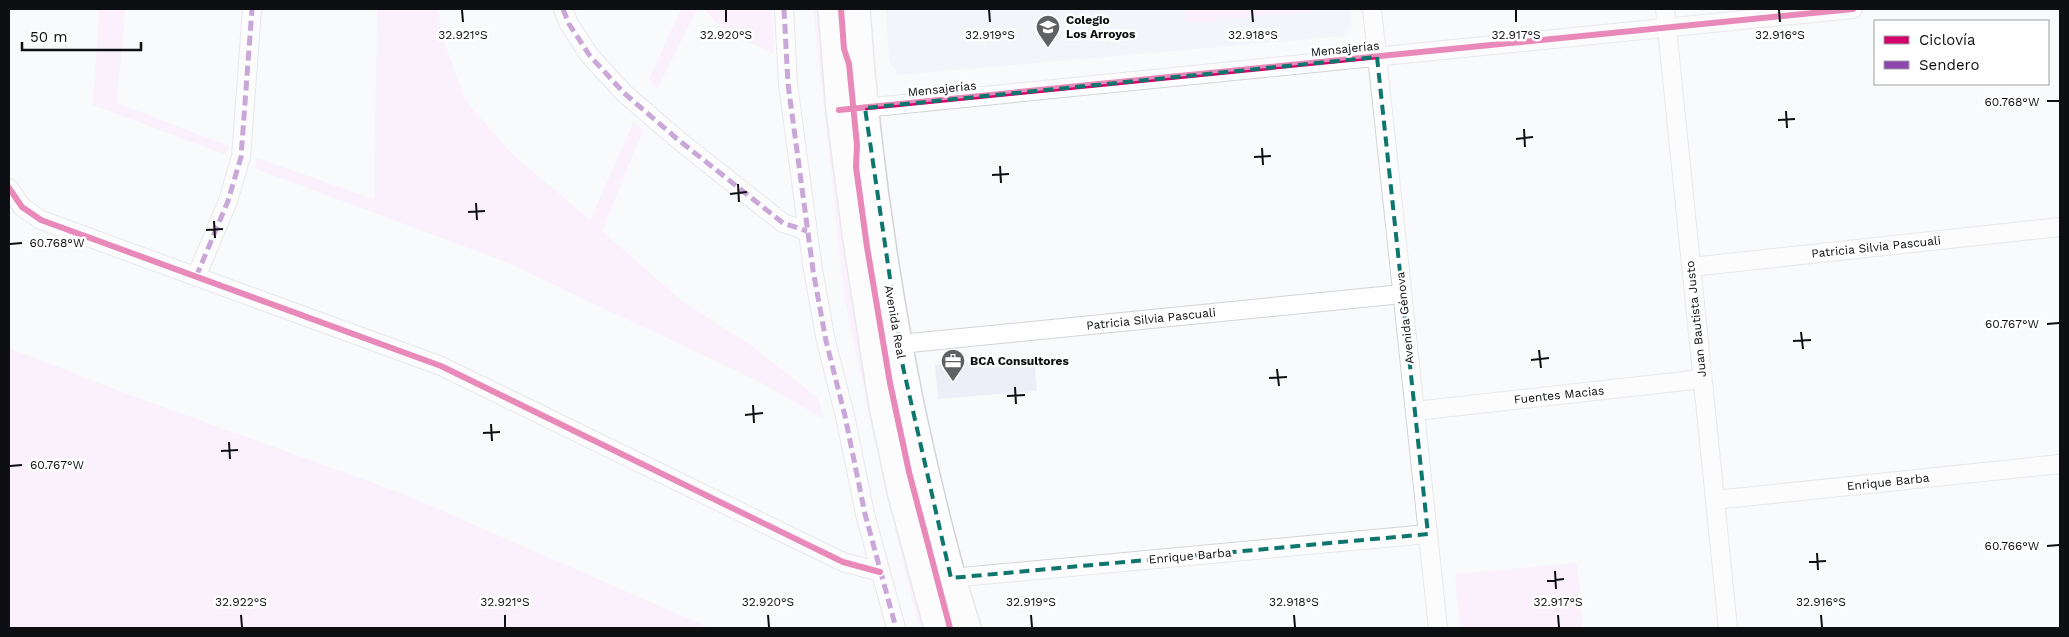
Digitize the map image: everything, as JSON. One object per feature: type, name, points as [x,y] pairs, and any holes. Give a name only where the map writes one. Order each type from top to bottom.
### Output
[{"type":"main road","name":"Avenida Real","points":[[831,9],[839,110],[855,233],[882,406],[901,494],[937,628]]},
{"type":"main road","name":"Avenida Real","points":[[857,9],[874,190],[900,344],[920,444],[952,578],[968,628]]},
{"type":"street","points":[[196,277],[228,201],[240,157],[252,9]]},
{"type":"street","points":[[564,9],[569,24],[590,56],[624,93],[676,138],[783,223],[807,231]]},
{"type":"street","points":[[784,9],[788,84],[807,231],[826,340],[864,514],[896,628]]},
{"type":"street","name":"Avenida Génova","points":[[1372,9],[1438,628]]},
{"type":"street","name":"Juan Bautista Justo","points":[[1665,9],[1728,628]]},
{"type":"street","name":"Mensajerías","points":[[839,110],[1853,9]]},
{"type":"street","points":[[9,188],[22,207],[41,220],[441,366],[843,562],[880,572]]},
{"type":"street","name":"Patricia Silvia Pascuali","points":[[1691,267],[2060,227]]},
{"type":"street","name":"Patricia Silvia Pascuali","points":[[900,344],[1402,294]]},
{"type":"street","name":"Fuentes Macias","points":[[1415,411],[1702,379]]},
{"type":"street","name":"Enrique Barba","points":[[1715,500],[2060,464]]},
{"type":"street","name":"Enrique Barba","points":[[952,578],[1428,534]]},
{"type":"highlighted area","points":[[1377,57],[1428,534],[951,578],[903,367],[865,108]]},
{"type":"shaded area","points":[[99,9],[125,9],[117,103],[229,146],[226,155],[93,105]]},
{"type":"shaded area","points":[[377,9],[437,9],[445,44],[466,101],[510,152],[590,220],[634,121],[643,130],[602,231],[683,302],[752,346],[818,398],[824,419],[758,381],[503,261],[254,168],[257,158],[374,199]]},
{"type":"shaded area","points":[[681,9],[697,9],[657,90],[649,79]]},
{"type":"shaded area","points":[[704,9],[772,9],[774,54],[722,29]]},
{"type":"shaded area","points":[[813,9],[831,9],[855,233],[937,628],[920,628],[916,616],[884,484],[845,301]]},
{"type":"shaded area","name":"Colegio Los Arroyos","points":[[886,9],[1351,9],[1352,26],[1345,36],[898,75],[889,60]]},
{"type":"shaded area","points":[[1187,9],[1332,9],[1188,23]]},
{"type":"shaded area","points":[[9,348],[130,395],[401,493],[710,628],[9,628]]},
{"type":"shaded area","points":[[1034,356],[1037,391],[938,399],[935,365]]},
{"type":"shaded area","points":[[1577,563],[1583,628],[1460,628],[1455,574]]},
{"type":"marked path","points":[[196,277],[228,201],[241,157],[252,9]]},
{"type":"marked path","points":[[563,9],[569,24],[590,56],[624,93],[676,138],[783,223],[807,231]]},
{"type":"marked path","points":[[784,9],[788,84],[813,270],[826,341],[845,416],[865,514],[896,628]]},
{"type":"cycle path","points":[[841,9],[844,49],[849,64],[857,145],[856,167],[867,247],[890,383],[909,472],[950,628]]},
{"type":"cycle path","points":[[839,110],[1853,9]]},
{"type":"cycle path","points":[[9,188],[22,207],[41,220],[441,366],[843,562],[880,572]]},
{"type":"place","name":"Colegio Los Arroyos","points":[[1048,48]]},
{"type":"place","name":"BCA Consultores","points":[[953,382]]}]
